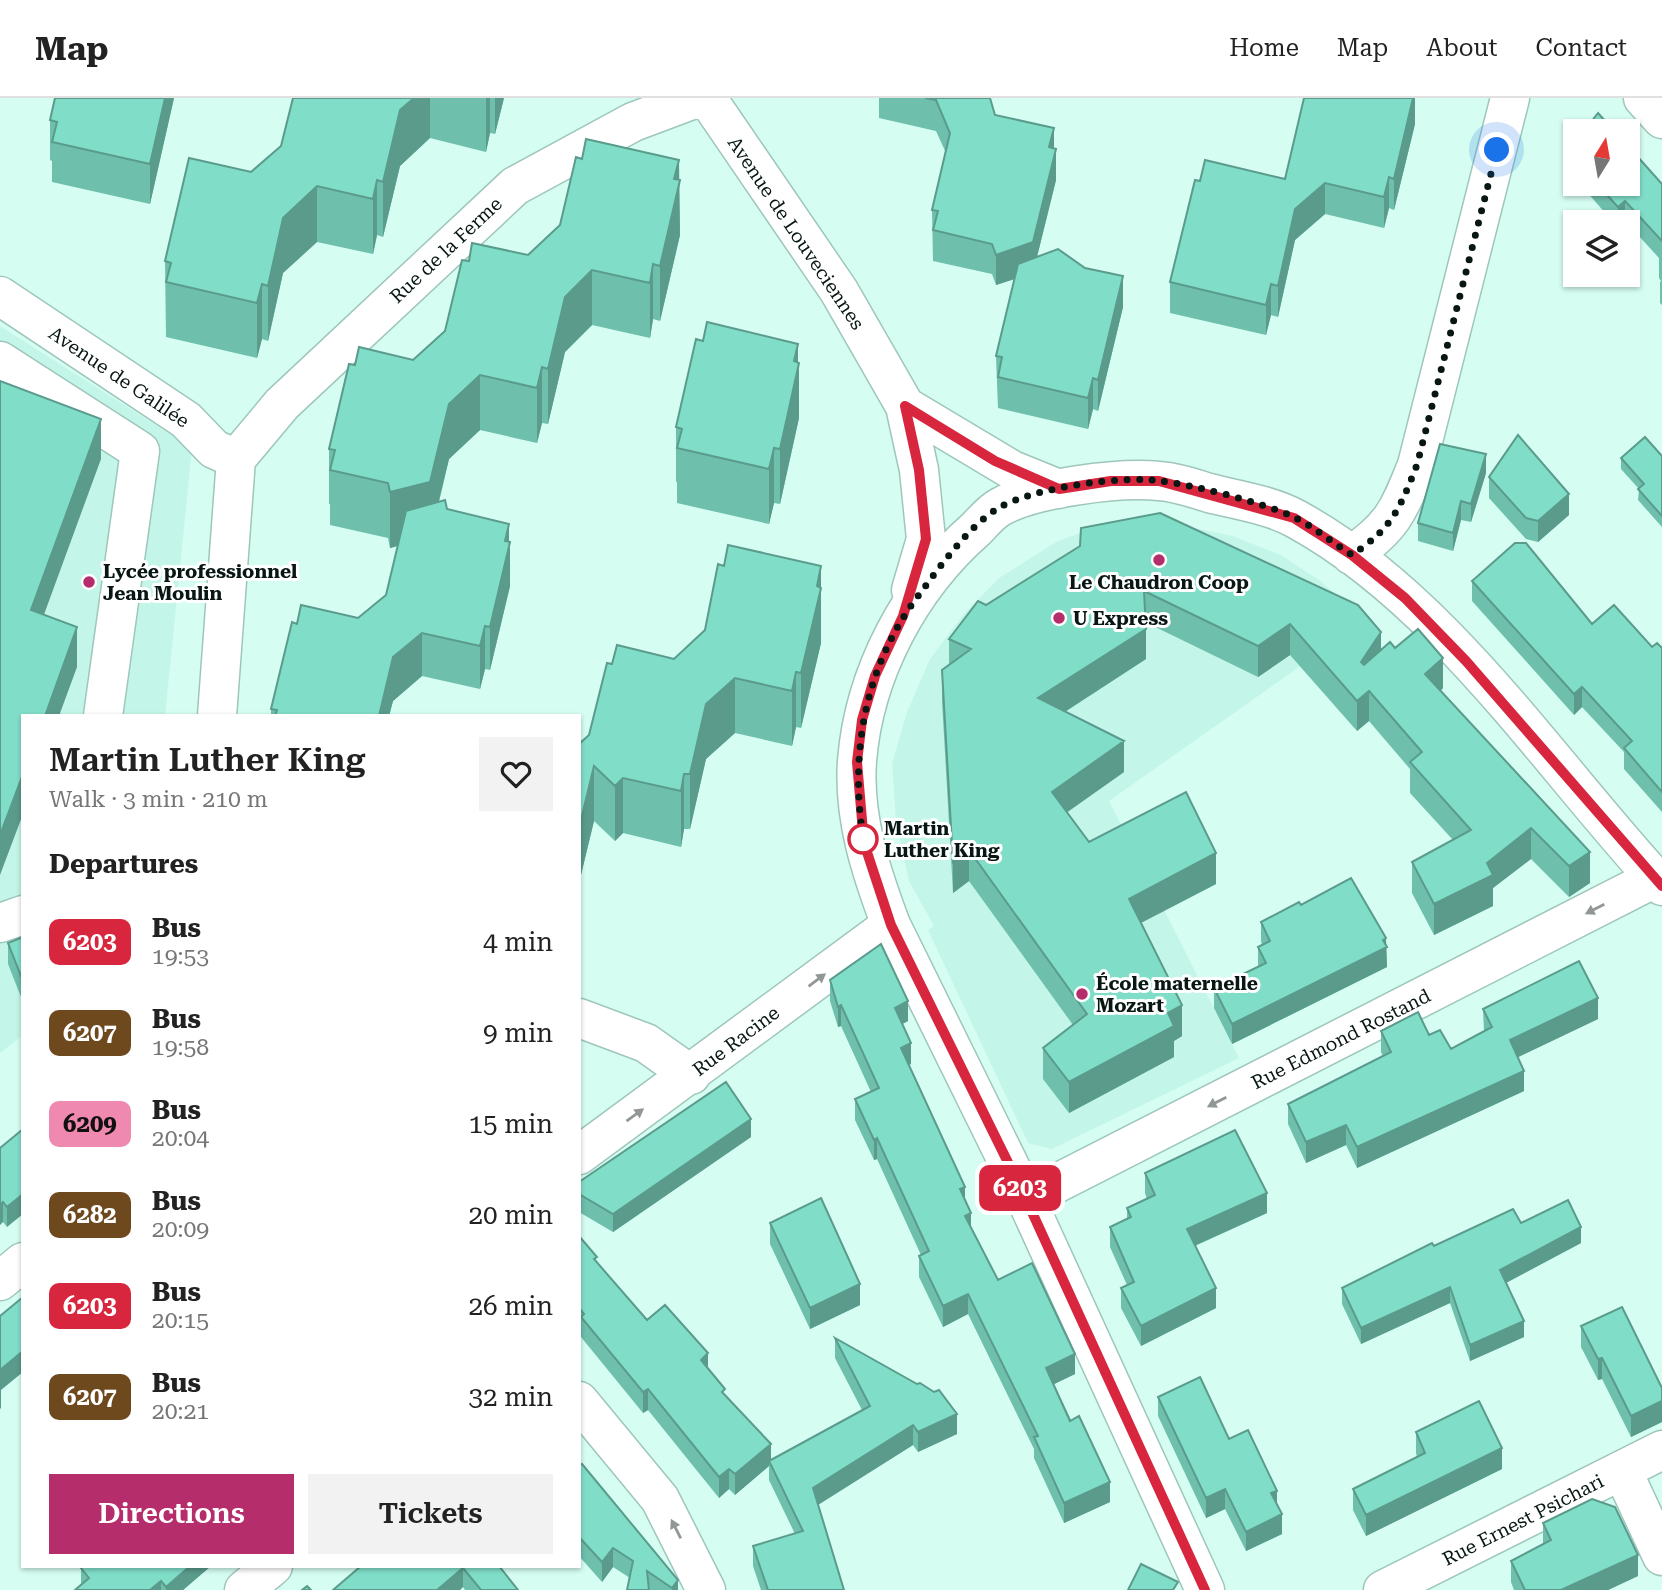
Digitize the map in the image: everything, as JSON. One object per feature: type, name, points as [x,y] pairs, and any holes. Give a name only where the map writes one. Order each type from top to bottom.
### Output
[{"type":"street","name":"Rue de la Ferme","points":[[236,459],[282,404],[515,186],[633,122],[697,98]]},
{"type":"street","name":"Avenue de Louveciennes","points":[[707,98],[839,291],[905,406],[919,470],[926,539],[903,616]]},
{"type":"street","points":[[1352,555],[1377,538],[1398,512],[1417,465],[1510,98]]},
{"type":"street","points":[[1643,98],[1662,119]]},
{"type":"street","name":"Avenue de Galilée","points":[[0,296],[186,420],[214,449],[236,459]]},
{"type":"street","points":[[0,361],[140,451],[103,714]]},
{"type":"street","name":"Avenue de Louveciennes","points":[[905,406],[1012,470],[1059,489]]},
{"type":"street","points":[[217,714],[236,459]]},
{"type":"street","points":[[1205,1590],[1026,1199],[891,925],[864,843],[857,762],[862,720],[875,676],[903,616],[951,551],[999,508],[1045,491],[1111,481],[1159,481],[1294,518],[1352,555],[1405,598],[1466,661],[1659,882]]},
{"type":"street","name":"Rue Edmond Rostand","points":[[1026,1199],[1659,882]]},
{"type":"street","points":[[0,923],[21,916]]},
{"type":"street","name":"Rue Racine","points":[[581,1154],[891,925]]},
{"type":"street","points":[[581,1019],[646,1043],[691,1074]]},
{"type":"street","points":[[0,1281],[21,1264]]},
{"type":"street","points":[[581,1403],[660,1499],[706,1590]]},
{"type":"street","name":"Rue Ernest Psichari","points":[[1383,1590],[1662,1450]]},
{"type":"street","points":[[1622,1470],[1662,1556]]},
{"type":"street","points":[[244,1590],[271,1568]]},
{"type":"shaded area","name":"Lycée professionnel Jean Moulin","points":[[0,326],[192,448],[165,714],[21,714],[21,1037],[0,1053]]},
{"type":"shaded area","points":[[1104,525],[1180,525],[1232,536],[1281,555],[1319,580],[1366,620],[1109,801],[1239,1058],[1052,1149],[1028,1143],[928,930],[934,926],[909,881],[896,820],[892,764],[907,712],[930,659],[964,614],[999,578],[1058,541]]},
{"type":"building","points":[[55,98],[165,98],[150,164],[52,142],[57,122],[50,120]]},
{"type":"building","points":[[293,98],[414,98],[400,110],[383,182],[377,180],[373,199],[317,186],[283,218],[268,286],[262,284],[257,303],[166,282],[171,263],[165,261],[189,158],[251,172],[281,146]]},
{"type":"building","points":[[925,98],[990,98],[995,115],[1054,128],[1049,147],[1056,149],[1033,242],[996,255],[992,244],[933,230],[938,211],[932,210],[950,133],[936,100]]},
{"type":"building","points":[[1304,98],[1413,98],[1394,179],[1389,177],[1384,197],[1325,183],[1295,209],[1278,286],[1271,284],[1266,305],[1170,282],[1195,180],[1200,181],[1205,160],[1285,179]]},
{"type":"building","points":[[586,139],[679,160],[674,179],[680,180],[660,266],[653,264],[650,283],[592,270],[565,297],[548,369],[542,367],[537,388],[480,375],[449,404],[430,482],[390,492],[388,483],[330,470],[335,450],[329,449],[349,364],[355,365],[359,347],[413,360],[445,331],[462,260],[469,261],[472,243],[528,255],[560,225],[576,157],[582,159]]},
{"type":"building","points":[[1640,159],[1662,184],[1662,241],[1640,217],[1640,210],[1633,210],[1625,201],[1618,207],[1608,196],[1640,196]]},
{"type":"building","points":[[1058,249],[1085,268],[1123,276],[1098,380],[1093,378],[1088,398],[998,377],[1002,357],[996,356],[1018,264]]},
{"type":"building","points":[[707,322],[798,344],[794,361],[799,363],[780,449],[774,448],[769,469],[677,448],[682,429],[676,427],[696,339],[703,341]]},
{"type":"building","points":[[0,381],[101,419],[31,610],[77,627],[46,714],[21,714],[21,779],[0,835]]},
{"type":"building","points":[[1518,435],[1569,494],[1538,521],[1526,518],[1489,477]]},
{"type":"building","points":[[1645,437],[1662,456],[1662,516],[1638,489],[1644,484],[1621,458]]},
{"type":"building","points":[[1440,444],[1486,454],[1471,504],[1461,501],[1453,533],[1418,523]]},
{"type":"building","points":[[445,500],[447,509],[509,524],[505,541],[510,542],[490,627],[485,626],[480,646],[422,633],[393,657],[379,714],[276,714],[277,710],[271,709],[292,622],[297,624],[301,605],[358,618],[386,595],[406,511]]},
{"type":"building","points":[[1160,513],[1358,605],[1381,632],[1361,662],[1364,665],[1390,642],[1395,648],[1418,629],[1443,658],[1425,674],[1590,852],[1569,866],[1531,828],[1487,863],[1493,875],[1434,904],[1412,862],[1471,830],[1410,762],[1422,752],[1369,691],[1357,701],[1290,624],[1258,646],[1144,591],[1146,629],[1038,698],[1124,741],[1052,792],[1089,842],[1186,792],[1216,853],[1129,899],[1182,1005],[1168,1013],[1174,1026],[1069,1082],[1043,1048],[1087,1014],[969,850],[953,862],[942,670],[971,649],[949,639],[978,601],[986,605],[1080,546],[1081,528]]},
{"type":"building","points":[[1515,543],[1526,543],[1592,624],[1614,605],[1652,647],[1657,643],[1662,648],[1662,792],[1624,748],[1632,741],[1582,687],[1574,694],[1472,581]]},
{"type":"building","points":[[728,545],[821,566],[817,586],[821,588],[801,673],[796,672],[792,691],[735,678],[706,704],[690,774],[684,774],[681,791],[623,778],[615,786],[594,766],[581,820],[581,742],[589,735],[607,663],[612,664],[617,645],[674,659],[705,630],[718,564],[724,566]]},
{"type":"building","points":[[1351,878],[1386,938],[1383,940],[1387,947],[1232,1024],[1214,988],[1266,963],[1258,947],[1270,941],[1261,922],[1299,902],[1301,905]]},
{"type":"building","points":[[21,938],[21,976],[8,943]]},
{"type":"building","points":[[881,944],[908,1001],[895,1008],[911,1043],[901,1048],[965,1187],[960,1189],[971,1213],[965,1216],[998,1280],[1032,1263],[1075,1354],[1046,1368],[1070,1421],[1079,1416],[1110,1482],[1064,1503],[1034,1437],[1038,1436],[968,1294],[943,1306],[919,1256],[929,1251],[877,1138],[874,1140],[855,1099],[879,1088],[841,1005],[838,1007],[830,980]]},
{"type":"building","points":[[1579,961],[1598,998],[1510,1040],[1524,1071],[1357,1147],[1346,1125],[1306,1142],[1288,1104],[1391,1052],[1381,1031],[1418,1012],[1429,1035],[1440,1030],[1451,1049],[1492,1027],[1483,1009]]},
{"type":"building","points":[[726,1082],[751,1119],[613,1214],[581,1195],[581,1181]]},
{"type":"building","points":[[1235,1130],[1267,1193],[1187,1229],[1216,1288],[1141,1326],[1121,1288],[1134,1282],[1110,1227],[1131,1217],[1127,1208],[1155,1195],[1145,1173]]},
{"type":"building","points":[[21,1131],[21,1196],[7,1207],[3,1202],[0,1205],[0,1148]]},
{"type":"building","points":[[821,1198],[860,1284],[810,1308],[770,1223]]},
{"type":"building","points":[[1568,1200],[1581,1227],[1500,1270],[1524,1321],[1470,1345],[1450,1287],[1361,1328],[1342,1288],[1432,1243],[1434,1246],[1513,1209],[1521,1223]]},
{"type":"building","points":[[581,1238],[597,1257],[594,1259],[647,1320],[665,1305],[708,1353],[701,1360],[725,1389],[722,1392],[771,1444],[735,1474],[729,1469],[719,1477],[648,1389],[643,1392],[581,1317],[584,1314],[581,1310]]},
{"type":"building","points":[[21,1299],[21,1353],[0,1370],[0,1316]]},
{"type":"building","points":[[1622,1307],[1662,1388],[1662,1401],[1631,1416],[1602,1358],[1598,1359],[1581,1326]]},
{"type":"building","points":[[835,1338],[917,1384],[920,1383],[934,1392],[939,1390],[957,1414],[918,1432],[913,1425],[813,1488],[844,1590],[768,1590],[753,1546],[803,1531],[769,1461],[870,1406]]},
{"type":"building","points":[[1200,1377],[1229,1439],[1248,1430],[1277,1491],[1271,1493],[1282,1514],[1246,1532],[1225,1489],[1206,1498],[1158,1397]]},
{"type":"building","points":[[1479,1401],[1502,1448],[1366,1515],[1353,1489],[1425,1453],[1416,1432]]},
{"type":"building","points":[[581,1464],[678,1580],[672,1588],[647,1571],[649,1590],[627,1590],[633,1561],[613,1548],[602,1562],[581,1539]]},
{"type":"building","points":[[1592,1499],[1615,1507],[1638,1555],[1561,1590],[1525,1590],[1511,1561],[1551,1540],[1543,1523]]},
{"type":"building","points":[[1141,1564],[1178,1582],[1173,1590],[1128,1590]]},
{"type":"building","points":[[81,1568],[188,1568],[166,1587],[161,1581],[150,1590],[75,1590],[89,1578]]},
{"type":"building","points":[[359,1568],[463,1568],[437,1590],[333,1590]]},
{"type":"building","points":[[463,1568],[501,1568],[518,1590],[481,1590]]},
{"type":"bus line","name":"6203","points":[[1205,1590],[1026,1199],[891,925],[864,843],[857,762],[862,720],[875,676],[903,616],[926,539],[919,470],[905,406],[961,443],[1012,470],[1059,489],[1111,481],[1159,481],[1198,489],[1294,518],[1352,555],[1405,598],[1466,661],[1662,886]]},
{"type":"place","name":"Le Chaudron Coop","points":[[1159,560]]},
{"type":"place","name":"Lycée professionnel Jean Moulin","points":[[89,582]]},
{"type":"place","name":"U Express","points":[[1059,618]]},
{"type":"place","name":"Martin Luther King","points":[[863,839]]},
{"type":"place","name":"École maternelle Mozart","points":[[1082,994]]},
{"type":"route","points":[[863,839],[864,843],[857,762],[862,720],[875,676],[903,616],[951,551],[999,508],[1045,491],[1111,481],[1159,481],[1198,489],[1294,518],[1352,555],[1377,538],[1398,512],[1417,465],[1497,150]]}]
